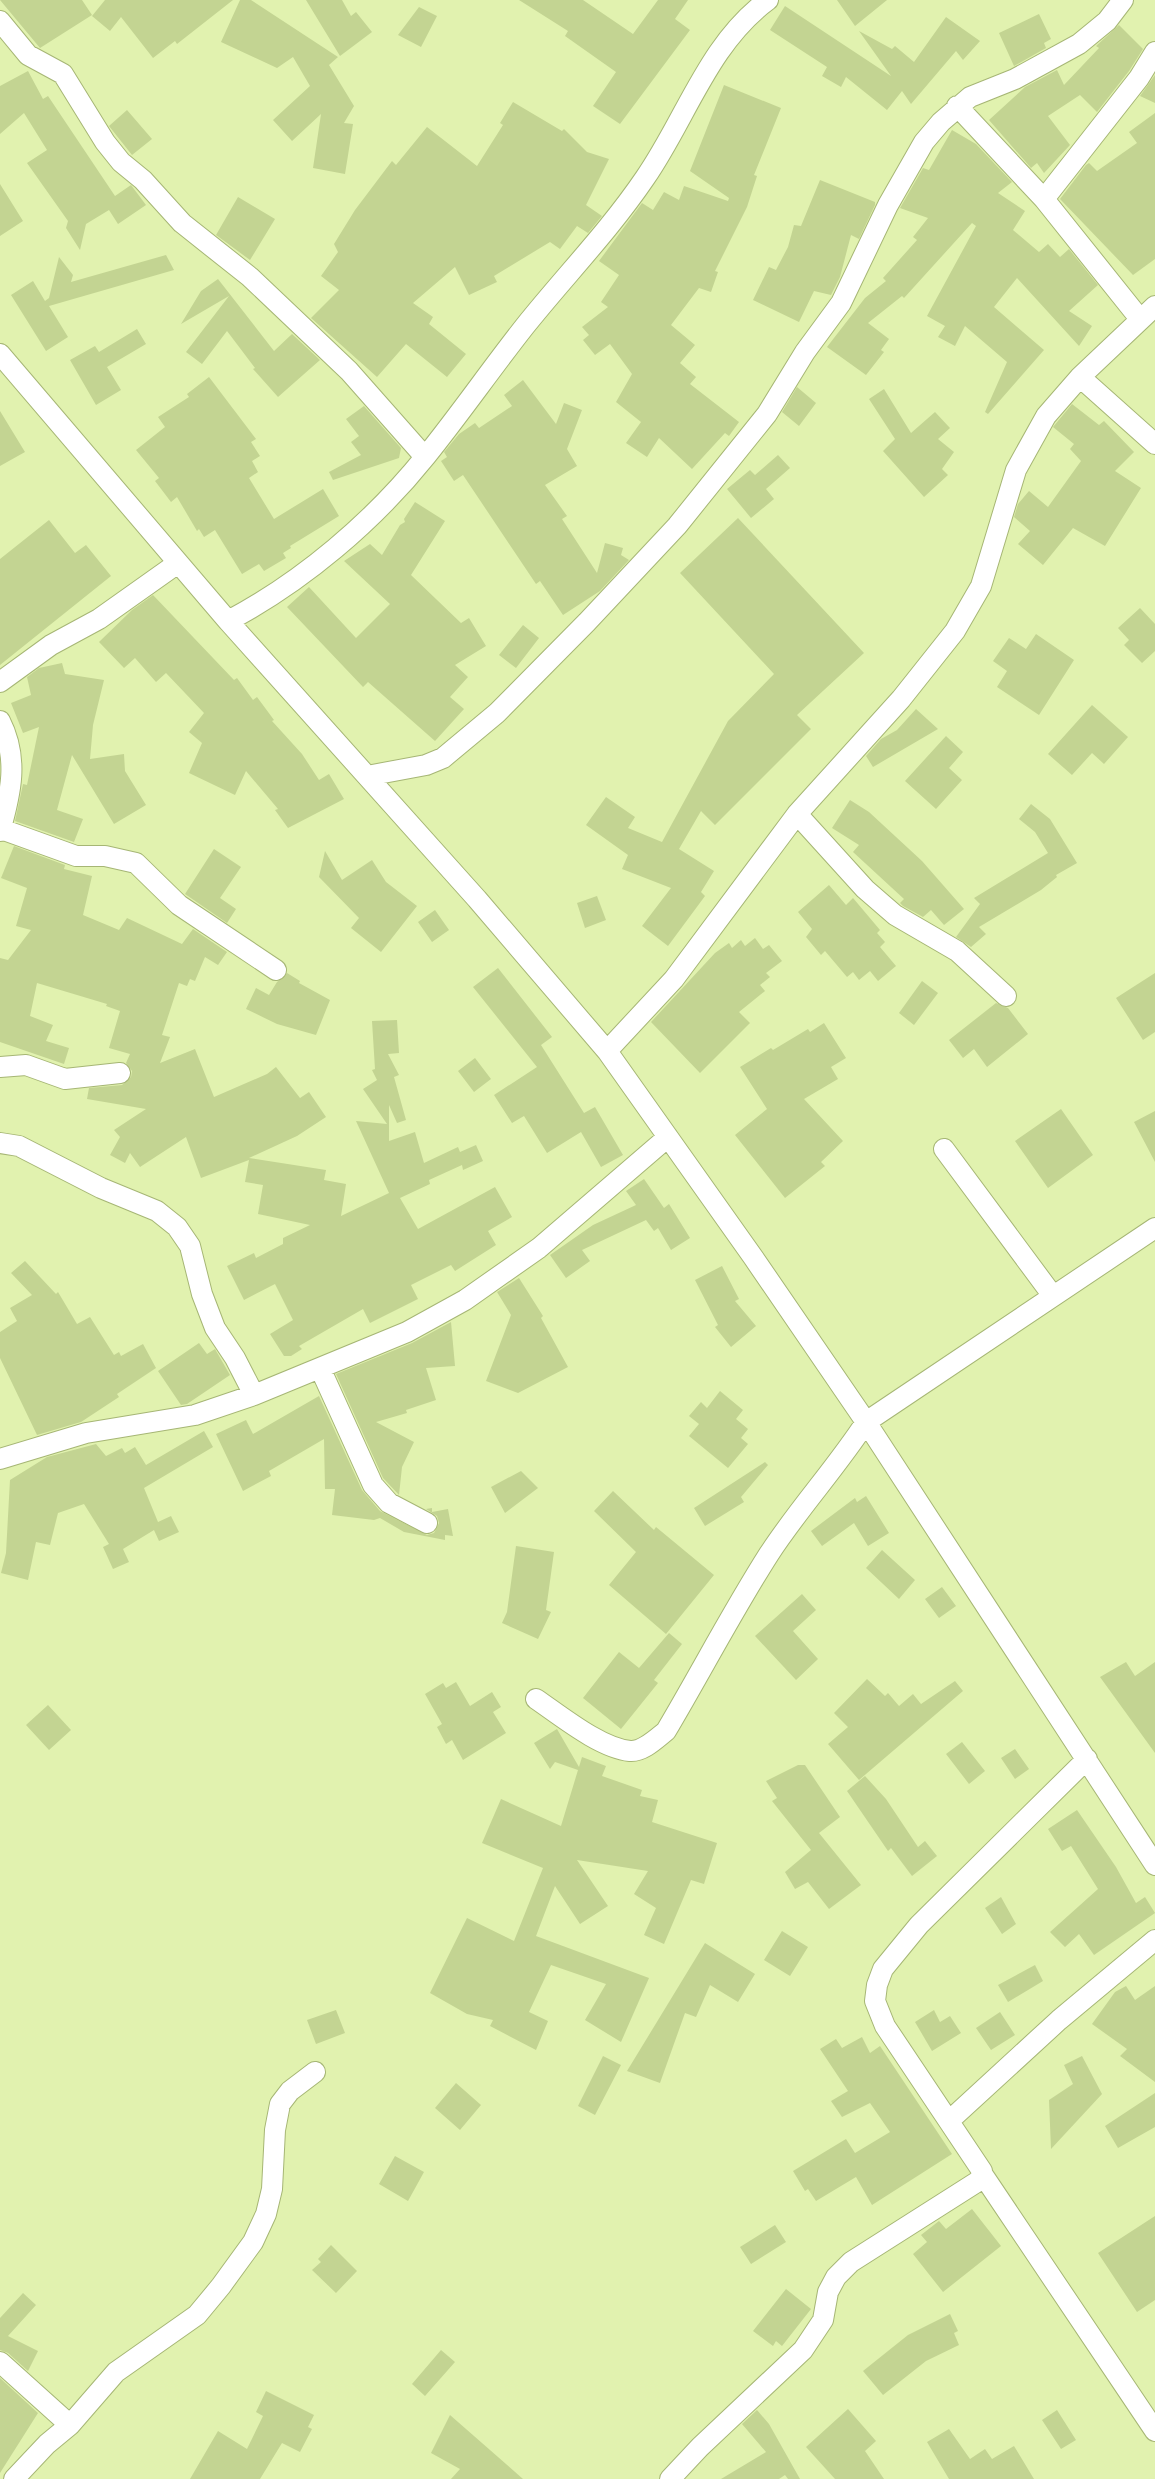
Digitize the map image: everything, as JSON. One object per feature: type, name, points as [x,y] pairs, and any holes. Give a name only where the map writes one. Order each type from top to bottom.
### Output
[{"type":"street","points":[[228,621],[271,596],[351,533],[384,504],[425,457],[540,308],[625,206],[666,145],[721,49],[737,28],[768,0]]},
{"type":"street","points":[[367,776],[426,765],[460,745],[521,688],[677,526],[767,414],[805,352],[841,303],[888,205],[924,142],[957,106],[970,97],[1015,79],[1079,45],[1107,21],[1123,0]]},
{"type":"street","points":[[0,21],[28,55],[63,74],[105,142],[121,162],[143,180],[182,223],[250,277],[349,371],[425,457]]},
{"type":"street","points":[[1044,199],[1139,78],[1155,52]]},
{"type":"street","points":[[607,1051],[674,979],[797,814],[901,699],[955,631],[981,586],[1016,470],[1046,416],[1080,377],[1148,312],[957,106]]},
{"type":"street","points":[[0,354],[228,621],[484,907],[607,1051],[866,1422],[1155,1865]]},
{"type":"street","points":[[1080,377],[1155,444]]},
{"type":"street","points":[[0,682],[51,645],[99,619],[178,562]]},
{"type":"street","points":[[0,721],[11,749],[13,778],[0,830],[76,856],[105,856],[136,863],[179,904],[276,969]]},
{"type":"street","points":[[797,814],[865,890],[895,915],[957,951],[1006,996]]},
{"type":"street","points":[[0,1067],[27,1065],[65,1079],[120,1073]]},
{"type":"street","points":[[0,1459],[86,1433],[195,1415],[254,1395],[407,1332],[465,1300],[539,1248],[668,1137]]},
{"type":"street","points":[[0,1143],[19,1146],[101,1188],[157,1211],[177,1227],[190,1246],[202,1294],[216,1328],[254,1395]]},
{"type":"street","points":[[944,1149],[1053,1296]]},
{"type":"street","points":[[536,1699],[612,1746],[632,1751],[652,1743],[666,1731],[769,1554],[805,1501],[847,1452],[866,1422],[1155,1228]]},
{"type":"street","points":[[320,1368],[373,1485],[389,1503],[427,1523]]},
{"type":"street","points":[[1087,1759],[919,1925],[883,1969],[877,1985],[875,2001],[885,2026],[1155,2430]]},
{"type":"street","points":[[949,2121],[1059,2020],[1155,1940]]},
{"type":"street","points":[[14,2479],[47,2444],[70,2425],[116,2372],[198,2315],[253,2242],[266,2214],[272,2188],[275,2130],[280,2104],[290,2091],[315,2072]]},
{"type":"street","points":[[670,2479],[700,2447],[803,2350],[823,2320],[828,2292],[836,2277],[851,2262],[980,2180],[983,2175]]},
{"type":"street","points":[[0,2362],[70,2425]]},
{"type":"building","points":[[0,0],[82,0],[92,15],[40,48]]},
{"type":"building","points":[[105,0],[233,0],[177,44],[175,41],[153,58],[121,17],[110,31],[92,16]]},
{"type":"building","points":[[240,0],[251,0],[338,57],[329,65],[354,106],[344,123],[353,124],[345,174],[313,168],[321,114],[292,141],[273,120],[310,86],[293,57],[277,68],[221,42]]},
{"type":"building","points":[[306,0],[342,0],[351,16],[356,12],[372,32],[340,56]]},
{"type":"building","points":[[519,0],[583,0],[633,34],[658,0],[688,0],[675,19],[690,30],[620,124],[593,106],[616,72],[565,36],[568,31]]},
{"type":"building","points":[[837,0],[887,0],[855,26]]},
{"type":"building","points":[[785,6],[891,76],[859,31],[892,49],[895,46],[914,62],[946,17],[980,41],[963,60],[956,51],[911,104],[902,91],[887,110],[846,77],[841,87],[822,76],[827,67],[770,30]]},
{"type":"building","points":[[419,7],[437,16],[421,47],[398,35]]},
{"type":"building","points":[[1039,14],[1051,39],[1044,43],[1046,48],[1014,66],[999,33]]},
{"type":"building","points":[[1119,25],[1143,49],[1097,112],[1080,95],[1048,116],[1070,145],[1044,173],[1037,163],[1031,168],[989,120],[1025,87],[1057,70],[1064,85],[1099,48],[1096,46]]},
{"type":"building","points":[[28,71],[43,99],[48,96],[115,196],[131,185],[146,205],[118,224],[109,210],[86,224],[80,250],[66,228],[68,221],[27,163],[47,150],[24,113],[0,134],[0,86]]},
{"type":"building","points":[[1155,75],[1155,103],[1140,96]]},
{"type":"building","points":[[724,85],[781,108],[754,175],[757,176],[747,207],[715,271],[718,272],[711,292],[699,288],[671,325],[695,345],[680,363],[696,377],[690,384],[739,422],[729,436],[725,433],[692,469],[659,438],[647,457],[626,443],[641,422],[616,402],[632,374],[610,344],[595,355],[583,340],[589,335],[582,327],[608,307],[601,302],[619,275],[599,261],[642,203],[653,210],[664,192],[679,200],[684,186],[728,201],[729,198],[690,171]]},
{"type":"building","points":[[513,102],[562,131],[564,129],[587,152],[609,159],[586,205],[602,216],[588,233],[577,226],[560,249],[550,242],[494,276],[497,282],[469,295],[455,267],[413,303],[433,317],[429,324],[466,354],[447,377],[406,344],[377,377],[311,318],[339,290],[321,276],[338,252],[334,244],[355,210],[392,161],[396,165],[427,127],[477,166],[503,125],[500,123]]},
{"type":"building","points":[[127,110],[152,139],[132,155],[109,126]]},
{"type":"building","points":[[1155,113],[1155,259],[1133,275],[1060,199],[1086,165],[1089,163],[1097,171],[1137,143],[1129,132]]},
{"type":"building","points":[[952,130],[976,144],[1012,182],[998,193],[1025,211],[1013,230],[1039,252],[1048,244],[1060,257],[1069,249],[1098,285],[1069,311],[1092,326],[1079,346],[1017,278],[994,307],[1044,350],[988,414],[985,412],[1007,362],[965,326],[955,346],[938,337],[945,326],[927,316],[976,226],[972,223],[904,298],[902,296],[868,323],[889,339],[881,350],[884,352],[866,375],[827,347],[865,298],[886,281],[883,278],[917,240],[913,237],[928,218],[900,208],[923,168],[929,170]]},
{"type":"building","points":[[820,180],[875,202],[875,205],[859,239],[851,235],[840,277],[831,295],[814,291],[799,322],[753,300],[769,267],[776,270],[788,247],[794,225],[801,226]]},
{"type":"building","points":[[0,184],[23,221],[0,236]]},
{"type":"building","points":[[238,197],[275,219],[250,260],[216,235]]},
{"type":"building","points":[[166,255],[174,270],[49,306],[68,337],[46,351],[11,295],[33,281],[45,301],[49,298],[59,257],[73,275],[71,282]]},
{"type":"building","points":[[218,279],[274,351],[292,334],[320,360],[278,397],[253,369],[255,368],[227,331],[202,364],[186,352],[229,296],[181,324],[201,291]]},
{"type":"building","points":[[137,329],[146,344],[107,367],[121,390],[96,405],[70,360],[95,346],[99,352]]},
{"type":"building","points":[[209,377],[256,439],[251,442],[260,456],[252,461],[258,472],[249,478],[274,519],[323,489],[339,516],[290,546],[291,548],[283,553],[286,558],[264,571],[259,564],[242,574],[215,530],[204,537],[199,529],[197,531],[177,497],[171,502],[155,481],[159,478],[136,450],[165,427],[158,417],[189,397],[187,394]]},
{"type":"building","points":[[523,380],[556,424],[564,403],[582,410],[567,449],[577,466],[545,485],[567,516],[562,519],[597,573],[605,543],[623,548],[621,555],[629,560],[600,591],[563,615],[540,581],[536,584],[463,475],[454,481],[441,461],[447,457],[444,452],[459,434],[475,423],[479,428],[512,406],[504,395]]},
{"type":"building","points":[[797,387],[816,403],[799,426],[782,412]]},
{"type":"building","points":[[884,389],[911,433],[935,412],[950,428],[938,439],[954,452],[942,469],[948,475],[924,497],[883,451],[895,439],[869,399]]},
{"type":"building","points":[[1072,404],[1099,425],[1104,421],[1134,452],[1115,471],[1141,488],[1105,546],[1073,528],[1043,565],[1018,544],[1030,531],[1014,517],[1018,504],[1029,491],[1048,507],[1081,461],[1070,449],[1074,444],[1053,427]]},
{"type":"building","points":[[364,406],[401,448],[399,458],[333,480],[329,472],[361,455],[351,442],[359,436],[346,419]]},
{"type":"building","points":[[0,411],[25,452],[0,466]]},
{"type":"building","points":[[778,455],[790,468],[766,489],[774,499],[751,518],[727,489],[750,470],[755,475]]},
{"type":"building","points":[[415,502],[445,521],[411,575],[461,623],[469,618],[486,646],[455,665],[468,677],[450,697],[464,709],[435,741],[368,682],[363,687],[287,607],[309,587],[356,638],[390,604],[344,561],[370,544],[382,555],[400,525],[405,522],[404,519]]},
{"type":"building","points":[[738,518],[864,653],[797,715],[811,729],[715,825],[701,811],[679,849],[714,871],[701,892],[705,896],[668,946],[642,926],[671,888],[622,869],[628,855],[586,825],[606,797],[635,817],[628,828],[662,842],[728,721],[774,674],[680,573]]},
{"type":"building","points":[[49,520],[75,553],[86,545],[111,576],[0,665],[0,559]]},
{"type":"building","points":[[153,595],[234,680],[237,678],[253,700],[257,697],[274,720],[272,721],[302,754],[319,780],[329,774],[344,799],[288,828],[275,810],[278,809],[246,771],[235,795],[189,773],[202,743],[189,732],[204,713],[166,673],[156,682],[135,658],[124,668],[99,642],[132,610]]},
{"type":"building","points":[[1140,608],[1155,624],[1155,651],[1142,663],[1124,645],[1129,640],[1118,628]]},
{"type":"building","points":[[523,625],[539,638],[516,668],[499,655]]},
{"type":"building","points":[[1036,634],[1074,660],[1039,715],[997,687],[1007,671],[993,661],[1009,638],[1026,649]]},
{"type":"building","points":[[62,663],[65,674],[104,680],[93,725],[90,759],[124,754],[125,771],[146,805],[114,824],[72,755],[57,810],[83,819],[74,842],[15,821],[23,784],[27,785],[39,727],[23,733],[11,703],[31,695],[27,677],[39,668]]},
{"type":"building","points":[[1092,705],[1128,737],[1104,764],[1092,753],[1072,775],[1048,754]]},
{"type":"building","points":[[916,709],[938,729],[873,767],[866,756],[881,739],[897,730]]},
{"type":"building","points":[[946,736],[963,752],[949,768],[962,780],[936,809],[905,781]]},
{"type":"building","points":[[850,800],[869,812],[922,861],[964,909],[944,925],[931,910],[923,917],[903,906],[900,903],[904,899],[853,852],[859,845],[832,828]]},
{"type":"building","points":[[1031,804],[1050,819],[1077,863],[1056,875],[1057,877],[1041,890],[979,927],[986,934],[971,947],[956,937],[980,904],[974,898],[1048,853],[1035,832],[1019,819]]},
{"type":"building","points":[[14,846],[65,865],[64,869],[92,876],[83,915],[119,930],[127,918],[182,944],[193,929],[227,952],[218,965],[205,957],[195,981],[190,979],[187,986],[179,983],[162,1035],[170,1037],[160,1063],[195,1049],[214,1097],[267,1074],[276,1067],[300,1098],[309,1092],[326,1117],[297,1136],[249,1158],[326,1170],[324,1180],[346,1184],[341,1216],[389,1193],[356,1121],[387,1124],[363,1089],[377,1080],[372,1070],[375,1069],[372,1021],[397,1020],[399,1053],[388,1054],[399,1075],[394,1077],[406,1120],[397,1123],[389,1105],[389,1141],[415,1132],[424,1163],[458,1147],[460,1152],[476,1145],[483,1161],[463,1170],[462,1165],[429,1180],[430,1184],[400,1198],[418,1229],[495,1187],[512,1217],[488,1231],[496,1245],[455,1271],[451,1265],[411,1285],[418,1299],[370,1323],[363,1309],[299,1346],[302,1349],[291,1356],[284,1356],[270,1334],[293,1320],[275,1284],[244,1300],[227,1266],[254,1253],[256,1258],[283,1244],[283,1238],[310,1225],[258,1214],[263,1185],[245,1182],[249,1160],[201,1178],[186,1137],[140,1167],[130,1153],[125,1163],[110,1155],[120,1137],[114,1130],[146,1109],[87,1099],[89,1088],[122,1085],[131,1077],[132,1071],[126,1063],[130,1054],[109,1048],[120,1011],[106,1006],[107,1004],[37,983],[30,1016],[53,1025],[46,1041],[69,1048],[64,1064],[0,1042],[0,958],[8,960],[31,930],[16,926],[27,888],[1,878]]},
{"type":"building","points":[[214,849],[241,867],[220,898],[236,909],[227,923],[185,894]]},
{"type":"building","points":[[325,851],[342,880],[372,860],[386,882],[417,906],[381,952],[351,928],[359,918],[319,877]]},
{"type":"building","points":[[829,885],[846,905],[853,898],[880,930],[877,933],[885,942],[880,947],[896,966],[878,981],[870,971],[859,980],[853,972],[847,977],[825,951],[821,955],[806,937],[812,929],[798,912]]},
{"type":"building","points":[[597,896],[606,920],[585,928],[577,903]]},
{"type":"building","points":[[435,910],[449,930],[432,942],[418,922]]},
{"type":"building","points":[[755,938],[763,949],[769,945],[782,961],[766,973],[770,977],[760,985],[765,991],[739,1012],[750,1023],[700,1073],[651,1022],[715,953],[729,943],[732,948],[741,940],[745,946]]},
{"type":"building","points":[[498,968],[552,1037],[541,1045],[584,1113],[595,1107],[623,1155],[601,1167],[581,1132],[547,1153],[524,1116],[512,1123],[494,1095],[537,1067],[473,987]]},
{"type":"building","points":[[287,973],[300,981],[299,983],[330,1000],[316,1035],[277,1024],[246,1009],[256,988],[269,995],[277,982]]},
{"type":"building","points":[[1155,973],[1155,1032],[1143,1040],[1116,998]]},
{"type":"building","points":[[922,981],[938,993],[914,1025],[899,1013]]},
{"type":"building","points":[[996,1003],[1008,1008],[1028,1034],[987,1067],[974,1049],[963,1058],[949,1040]]},
{"type":"building","points":[[824,1023],[846,1058],[831,1067],[838,1079],[804,1099],[843,1141],[821,1162],[825,1166],[785,1198],[735,1135],[767,1109],[740,1067],[771,1048],[773,1050],[808,1029],[810,1032]]},
{"type":"building","points":[[475,1058],[491,1079],[474,1092],[458,1071]]},
{"type":"building","points":[[1061,1109],[1093,1155],[1048,1188],[1015,1141]]},
{"type":"building","points":[[1155,1111],[1155,1162],[1134,1122]]},
{"type":"building","points":[[644,1179],[664,1208],[669,1204],[690,1238],[671,1250],[658,1228],[654,1231],[646,1220],[582,1250],[590,1261],[566,1278],[550,1255],[593,1225],[636,1205],[626,1191]]},
{"type":"building","points":[[25,1261],[56,1294],[58,1292],[77,1324],[90,1317],[114,1355],[119,1352],[121,1356],[143,1344],[156,1368],[117,1394],[119,1397],[81,1422],[37,1435],[0,1358],[0,1332],[17,1321],[10,1308],[32,1295],[11,1273]]},
{"type":"building","points":[[722,1266],[739,1299],[735,1301],[756,1326],[731,1347],[715,1327],[718,1325],[695,1280]]},
{"type":"building","points":[[519,1278],[543,1316],[541,1318],[568,1367],[518,1393],[486,1381],[511,1315],[497,1292]]},
{"type":"building","points":[[451,1322],[455,1366],[426,1368],[436,1400],[406,1410],[407,1413],[376,1422],[414,1442],[402,1467],[399,1495],[383,1478],[336,1374],[412,1343]]},
{"type":"building","points":[[199,1343],[207,1354],[215,1349],[230,1375],[187,1404],[181,1405],[158,1371]]},
{"type":"building","points":[[720,1391],[743,1410],[736,1419],[748,1429],[741,1438],[748,1444],[728,1468],[689,1436],[699,1424],[689,1416],[701,1402],[707,1408]]},
{"type":"building","points":[[319,1396],[362,1490],[380,1511],[427,1535],[434,1533],[439,1523],[437,1516],[426,1509],[432,1508],[432,1512],[448,1509],[453,1536],[445,1535],[445,1540],[404,1532],[380,1518],[374,1520],[332,1515],[335,1489],[325,1489],[324,1439],[269,1471],[271,1476],[243,1491],[216,1434],[246,1420],[253,1434]]},
{"type":"building","points":[[204,1431],[213,1447],[144,1488],[158,1522],[171,1516],[179,1532],[159,1541],[154,1530],[123,1549],[129,1562],[113,1569],[103,1547],[109,1544],[84,1504],[58,1513],[50,1545],[36,1542],[28,1580],[1,1573],[6,1553],[10,1480],[47,1457],[96,1444],[106,1456],[122,1448],[125,1453],[135,1447],[146,1465]]},
{"type":"building","points":[[765,1462],[768,1465],[741,1497],[744,1502],[705,1526],[694,1508]]},
{"type":"building","points":[[521,1471],[538,1488],[505,1513],[491,1487]]},
{"type":"building","points":[[613,1491],[654,1530],[656,1527],[714,1575],[666,1634],[609,1585],[636,1552],[594,1511]]},
{"type":"building","points":[[866,1496],[889,1533],[868,1546],[854,1523],[822,1546],[811,1531],[855,1498],[857,1502]]},
{"type":"building","points":[[516,1546],[554,1552],[546,1610],[551,1612],[538,1639],[502,1623],[507,1612]]},
{"type":"building","points":[[882,1550],[915,1580],[899,1599],[866,1568]]},
{"type":"building","points":[[942,1587],[956,1606],[939,1618],[925,1599]]},
{"type":"building","points":[[802,1594],[816,1610],[793,1631],[818,1659],[796,1680],[755,1636]]},
{"type":"building","points":[[669,1633],[682,1644],[654,1680],[658,1683],[621,1729],[583,1698],[619,1652],[639,1668]]},
{"type":"building","points":[[1126,1662],[1135,1676],[1155,1662],[1155,1753],[1100,1677]]},
{"type":"building","points":[[867,1679],[885,1696],[888,1693],[899,1706],[913,1694],[921,1704],[955,1681],[963,1691],[859,1780],[828,1744],[848,1727],[834,1713]]},
{"type":"building","points":[[456,1682],[470,1706],[492,1692],[501,1707],[493,1712],[506,1733],[463,1760],[452,1740],[446,1744],[437,1727],[442,1724],[425,1694],[443,1683],[446,1688]]},
{"type":"building","points":[[48,1705],[71,1730],[49,1750],[26,1725]]},
{"type":"building","points":[[557,1729],[579,1767],[582,1757],[606,1766],[602,1776],[642,1790],[640,1796],[658,1800],[652,1822],[717,1843],[704,1884],[691,1880],[664,1944],[644,1935],[656,1908],[634,1894],[648,1871],[577,1860],[608,1906],[580,1924],[555,1886],[536,1936],[649,1978],[621,2042],[585,2020],[606,1984],[551,1965],[529,2012],[548,2021],[536,2050],[490,2026],[493,2020],[467,2014],[430,1993],[467,1918],[514,1941],[543,1868],[482,1843],[501,1799],[561,1826],[578,1770],[555,1762],[550,1769],[534,1743]]},
{"type":"building","points":[[962,1742],[985,1771],[969,1784],[946,1754]]},
{"type":"building","points":[[1015,1749],[1029,1769],[1015,1779],[1001,1758]]},
{"type":"building","points":[[798,1765],[805,1765],[840,1817],[819,1833],[861,1885],[829,1909],[808,1882],[795,1889],[785,1872],[811,1850],[772,1801],[777,1798],[766,1781]]},
{"type":"building","points":[[865,1776],[886,1799],[918,1847],[925,1841],[937,1856],[912,1876],[891,1848],[888,1851],[847,1791]]},
{"type":"building","points":[[1077,1810],[1116,1867],[1136,1903],[1145,1897],[1155,1913],[1094,1955],[1079,1934],[1065,1947],[1050,1932],[1098,1889],[1071,1846],[1062,1851],[1048,1829]]},
{"type":"building","points":[[1001,1897],[1016,1924],[1002,1934],[985,1908]]},
{"type":"building","points":[[782,1931],[808,1947],[790,1976],[764,1960]]},
{"type":"building","points":[[705,1943],[755,1974],[738,2002],[710,1985],[696,2017],[685,2013],[660,2083],[627,2071]]},
{"type":"building","points":[[1035,1965],[1043,1981],[1008,2002],[998,1985]]},
{"type":"building","points":[[1126,1986],[1135,2000],[1155,1986],[1155,2082],[1120,2056],[1127,2049],[1092,2024],[1115,1992]]},
{"type":"building","points":[[336,2010],[345,2033],[316,2044],[307,2020]]},
{"type":"building","points":[[934,2010],[940,2022],[950,2016],[961,2033],[932,2051],[915,2022]]},
{"type":"building","points":[[1000,2012],[1015,2035],[991,2050],[976,2028]]},
{"type":"building","points":[[862,2037],[870,2053],[880,2046],[952,2154],[872,2205],[856,2177],[816,2201],[808,2189],[805,2191],[793,2171],[846,2139],[855,2153],[890,2132],[870,2103],[842,2117],[831,2101],[848,2091],[820,2049],[836,2039],[842,2048]]},
{"type":"building","points":[[603,2056],[621,2065],[595,2115],[578,2106]]},
{"type":"building","points":[[1082,2056],[1102,2094],[1051,2149],[1049,2100],[1073,2084],[1064,2065]]},
{"type":"building","points":[[456,2083],[481,2105],[460,2130],[435,2108]]},
{"type":"building","points":[[1155,2093],[1155,2127],[1118,2148],[1105,2126]]},
{"type":"building","points":[[395,2156],[424,2172],[408,2201],[379,2184]]},
{"type":"building","points":[[972,2209],[1001,2246],[943,2292],[913,2254],[927,2242],[921,2235],[939,2221],[946,2229]]},
{"type":"building","points":[[1155,2216],[1155,2300],[1137,2312],[1098,2253]]},
{"type":"building","points":[[775,2225],[786,2242],[751,2264],[740,2247]]},
{"type":"building","points":[[331,2245],[357,2271],[336,2293],[312,2270],[321,2262],[318,2259]]},
{"type":"building","points":[[786,2289],[811,2309],[782,2346],[776,2341],[773,2346],[753,2331]]},
{"type":"building","points":[[23,2293],[36,2305],[8,2336],[38,2351],[28,2371],[8,2353],[0,2350],[0,2318]]},
{"type":"building","points":[[950,2314],[958,2331],[954,2333],[959,2345],[926,2361],[883,2395],[863,2371],[908,2335]]},
{"type":"building","points":[[441,2350],[455,2362],[425,2396],[412,2384]]},
{"type":"building","points":[[0,2378],[38,2413],[0,2473]]},
{"type":"building","points":[[266,2391],[314,2415],[308,2427],[312,2429],[300,2452],[282,2443],[260,2479],[190,2479],[218,2431],[247,2449],[263,2416],[256,2412]]},
{"type":"building","points":[[848,2409],[876,2441],[865,2451],[884,2479],[835,2479],[806,2447]]},
{"type":"building","points":[[757,2410],[769,2424],[800,2479],[788,2479],[785,2475],[779,2479],[721,2479],[766,2452],[742,2424]]},
{"type":"building","points":[[1057,2410],[1076,2440],[1061,2449],[1042,2420]]},
{"type":"building","points":[[450,2415],[523,2479],[451,2479],[460,2469],[431,2453]]},
{"type":"building","points":[[949,2429],[970,2459],[985,2449],[992,2459],[1014,2446],[1034,2479],[949,2479],[927,2442]]}]
